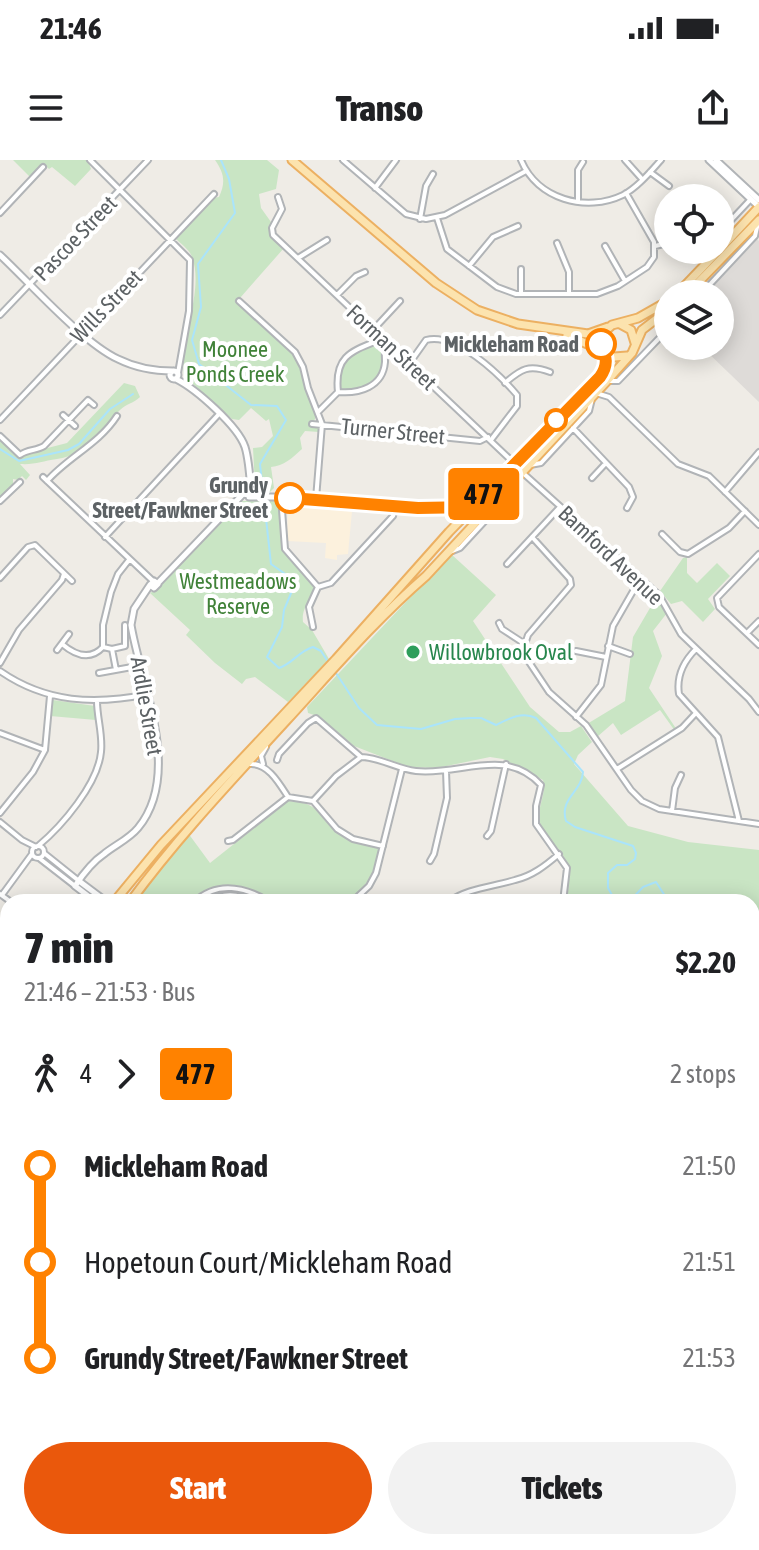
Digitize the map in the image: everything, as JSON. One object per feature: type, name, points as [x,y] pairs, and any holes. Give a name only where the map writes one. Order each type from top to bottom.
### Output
[{"type":"main road","points":[[292,160],[455,297],[498,318],[588,334],[638,318],[654,309]]},
{"type":"main road","points":[[734,236],[759,207]]},
{"type":"main road","points":[[734,240],[759,220]]},
{"type":"main road","points":[[691,280],[708,264]]},
{"type":"main road","points":[[698,280],[711,264]]},
{"type":"main road","points":[[372,624],[426,576],[510,485],[524,475],[529,465],[595,397],[629,356],[642,330],[654,322]]},
{"type":"main road","points":[[613,326],[631,330],[635,345]]},
{"type":"main road","points":[[121,894],[161,845],[372,624],[421,562],[600,377],[605,367],[606,353],[601,339],[613,326]]},
{"type":"main road","points":[[547,329],[614,357],[629,356]]},
{"type":"main road","points":[[516,461],[524,475]]},
{"type":"main road","points":[[493,485],[510,473],[524,475]]},
{"type":"main road","points":[[465,515],[474,523]]},
{"type":"main road","points":[[421,562],[426,576]]},
{"type":"main road","points":[[406,579],[418,573],[426,576]]},
{"type":"main road","points":[[136,894],[168,852],[324,676]]},
{"type":"street","points":[[90,160],[187,255],[192,266],[188,320],[175,374]]},
{"type":"street","points":[[139,160],[146,162]]},
{"type":"street","points":[[343,160],[406,214],[420,219],[437,218],[526,171]]},
{"type":"street","points":[[375,188],[396,160]]},
{"type":"street","points":[[521,160],[537,185],[551,195],[578,201],[607,200],[626,193],[661,160]]},
{"type":"street","points":[[625,160],[642,179]]},
{"type":"street","points":[[709,160],[718,162],[759,200]]},
{"type":"street","name":"Pascoe Street","points":[[0,315],[146,162]]},
{"type":"street","points":[[578,201],[577,174],[583,162]]},
{"type":"street","points":[[718,162],[759,207]]},
{"type":"street","points":[[0,213],[43,167]]},
{"type":"street","points":[[650,172],[666,184]]},
{"type":"street","points":[[420,219],[426,186],[433,174]]},
{"type":"street","points":[[749,191],[759,191]]},
{"type":"street","points":[[626,193],[654,244]]},
{"type":"street","name":"Wills Street","points":[[0,420],[214,194]]},
{"type":"street","name":"Forman Street","points":[[278,197],[282,209],[271,231],[409,364],[516,461]]},
{"type":"street","points":[[734,217],[750,200]]},
{"type":"street","points":[[437,218],[445,245],[497,287],[521,294],[602,293],[649,265],[654,257]]},
{"type":"street","points":[[714,280],[755,236],[759,220]]},
{"type":"street","points":[[469,266],[493,237],[518,226]]},
{"type":"street","points":[[298,258],[327,240]]},
{"type":"street","points":[[557,243],[569,272],[569,294]]},
{"type":"street","points":[[605,246],[625,281]]},
{"type":"street","points":[[734,254],[738,255]]},
{"type":"street","points":[[0,255],[100,348],[119,360],[175,374],[219,414],[242,441],[248,494],[429,508],[473,507]]},
{"type":"street","points":[[521,269],[521,294]]},
{"type":"street","points":[[337,295],[356,276],[365,272]]},
{"type":"street","points":[[239,301],[295,352],[303,367],[322,424],[316,499]]},
{"type":"street","points":[[373,330],[400,301]]},
{"type":"street","points":[[409,364],[426,340],[433,338],[470,351],[505,383],[517,395],[518,402],[489,439]]},
{"type":"street","points":[[318,412],[338,392],[359,392],[375,383],[385,365],[384,340],[357,348],[344,359],[337,375],[338,392]]},
{"type":"street","points":[[654,344],[618,381],[607,382],[609,397],[678,464],[688,470],[705,473],[759,525]]},
{"type":"street","points":[[505,383],[529,367],[550,372]]},
{"type":"street","points":[[82,394],[94,405]]},
{"type":"street","points":[[529,465],[541,463],[589,411],[595,397],[609,397]]},
{"type":"street","points":[[0,436],[20,455],[25,450],[44,446],[88,400]]},
{"type":"street","points":[[105,537],[219,414]]},
{"type":"street","points":[[63,415],[75,426]]},
{"type":"street","points":[[117,416],[88,447],[45,479],[153,584]]},
{"type":"street","name":"Turner Street","points":[[312,424],[489,439]]},
{"type":"street","points":[[573,428],[631,491],[632,502],[627,508]]},
{"type":"street","name":"Turner Street","points":[[473,439],[483,433]]},
{"type":"street","points":[[725,492],[759,452]]},
{"type":"street","points":[[592,478],[606,463]]},
{"type":"street","name":"Bamford Avenue","points":[[524,475],[659,595],[681,634],[759,712]]},
{"type":"street","points":[[0,501],[20,482]]},
{"type":"street","points":[[448,553],[460,548],[508,496],[510,485]]},
{"type":"street","name":"Ardlie Street","points":[[77,883],[98,858],[135,831],[150,806],[156,782],[158,753],[131,625],[134,609],[153,584],[232,504],[248,494]]},
{"type":"street","points":[[281,497],[285,549],[318,587],[318,593],[309,607],[313,627]]},
{"type":"street","points":[[318,587],[331,583],[393,516],[396,505]]},
{"type":"street","points":[[507,564],[560,507]]},
{"type":"street","points":[[456,508],[465,515]]},
{"type":"street","points":[[449,532],[456,520],[456,508]]},
{"type":"street","points":[[662,534],[680,552],[688,554],[729,528],[745,511]]},
{"type":"street","points":[[532,537],[570,579],[571,585],[528,635],[525,644],[527,659],[549,692],[586,725],[642,801],[659,809],[759,824]]},
{"type":"street","points":[[0,578],[33,545],[72,581]]},
{"type":"street","points":[[759,554],[717,598],[719,607],[759,645]]},
{"type":"street","points":[[62,644],[78,655],[97,653],[103,647],[103,625],[111,592],[118,574],[131,562]]},
{"type":"street","points":[[0,663],[19,630],[64,574]]},
{"type":"street","points":[[576,717],[601,685],[613,626],[640,579]]},
{"type":"street","points":[[747,633],[759,621]]},
{"type":"street","points":[[499,623],[502,629],[525,644]]},
{"type":"street","points":[[103,647],[112,649],[126,645],[125,625]]},
{"type":"street","points":[[57,650],[69,634]]},
{"type":"street","points":[[608,646],[630,654]]},
{"type":"street","points":[[112,649],[116,670]]},
{"type":"street","points":[[696,649],[683,665],[677,686],[682,699],[718,737],[739,821]]},
{"type":"street","points":[[576,651],[606,657]]},
{"type":"street","points":[[99,673],[132,667]]},
{"type":"street","points":[[0,671],[50,696],[97,701],[148,694]]},
{"type":"street","points":[[0,813],[33,772],[45,750],[50,696]]},
{"type":"street","points":[[1,894],[88,788],[97,771],[102,742],[97,701]]},
{"type":"street","points":[[298,708],[262,754],[261,760],[266,770],[288,797],[313,801],[344,834],[383,846]]},
{"type":"street","points":[[617,770],[682,728],[696,713]]},
{"type":"street","points":[[277,760],[288,743],[316,718],[361,757],[402,768],[446,771],[494,762],[506,764],[540,782],[542,787],[536,806],[536,824],[544,839],[564,861],[568,877],[565,894]]},
{"type":"street","points":[[0,733],[45,750]]},
{"type":"street","points":[[313,801],[336,776],[361,757]]},
{"type":"street","points":[[246,765],[258,764],[266,770]]},
{"type":"street","points":[[487,836],[491,831],[506,764]]},
{"type":"street","points":[[360,894],[376,873],[402,768]]},
{"type":"street","points":[[430,861],[447,798],[449,781],[446,771]]},
{"type":"street","points":[[672,811],[675,788],[681,775]]},
{"type":"street","points":[[228,841],[288,797]]},
{"type":"street","points":[[0,822],[95,894]]},
{"type":"street","points":[[463,894],[525,877],[559,854]]},
{"type":"street","points":[[77,883],[88,894]]},
{"type":"street","points":[[205,894],[231,887],[255,894]]},
{"type":"shaded area","points":[[757,239],[759,241],[759,402],[716,360],[734,360],[734,280],[719,280]]},
{"type":"shaded area","points":[[288,504],[352,511],[348,554],[337,555],[337,560],[325,558],[326,543],[287,541]]},
{"type":"green space","points":[[13,160],[88,160],[91,169],[75,186],[43,163],[30,177]]},
{"type":"green space","name":"Moonee Ponds Creek","points":[[215,160],[267,160],[279,170],[276,189],[259,194],[261,208],[271,222],[270,234],[284,248],[236,301],[295,356],[317,414],[312,426],[319,428],[319,432],[305,431],[300,438],[302,449],[284,463],[271,467],[274,488],[270,492],[262,493],[255,486],[253,448],[262,447],[273,436],[269,419],[266,421],[251,408],[239,420],[232,419],[184,376],[195,270],[191,254],[175,238],[213,198],[219,197],[223,178]]},
{"type":"green space","points":[[381,344],[382,364],[375,379],[360,389],[340,390],[342,372],[349,357],[362,348]]},
{"type":"green space","points":[[124,383],[135,386],[140,397],[120,410],[77,453],[20,464],[30,475],[26,480],[22,476],[18,480],[13,479],[13,487],[0,499],[0,440],[19,459],[28,453],[67,443]]},
{"type":"green space","name":"Westmeadows Reserve","points":[[240,501],[281,501],[284,553],[315,585],[304,611],[303,622],[312,630],[329,659],[288,702],[255,677],[246,679],[242,684],[215,663],[186,635],[190,630],[150,593],[158,589],[160,582]]},
{"type":"green space","points":[[451,554],[496,595],[473,621],[530,707],[559,732],[570,732],[581,726],[592,742],[578,755],[574,764],[628,826],[688,842],[759,850],[759,894],[567,894],[567,864],[540,823],[543,780],[503,759],[490,757],[437,768],[408,767],[354,746],[320,717],[308,713],[307,707]]},
{"type":"green space","points":[[687,557],[687,573],[697,583],[717,563],[730,576],[708,599],[715,609],[703,622],[682,601],[671,604],[660,591],[683,558]]},
{"type":"green space","points":[[657,596],[667,613],[653,631],[662,656],[649,688],[677,730],[660,710],[621,735],[613,723],[597,737],[587,724],[625,701],[633,637]]},
{"type":"green space","points":[[53,700],[95,706],[96,720],[50,716]]},
{"type":"green space","points":[[288,801],[314,808],[331,827],[348,839],[380,847],[370,878],[356,894],[257,894],[243,887],[232,886],[205,890],[200,894],[141,894],[168,855],[188,833],[210,863]]},
{"type":"waterway","name":"Moonee Ponds Creek","points":[[221,160],[229,179],[235,213],[198,264],[201,307],[192,340],[199,364],[251,405],[277,406],[286,420],[260,464],[271,564],[288,576],[294,586],[284,610],[282,627],[267,657],[279,668],[313,647],[321,651],[328,662]]},
{"type":"waterway","points":[[0,449],[19,461],[68,450],[79,444],[110,409],[133,394]]},
{"type":"waterway","name":"Moonee Ponds Creek","points":[[334,670],[359,708],[377,725],[421,729],[455,719],[481,718],[496,725],[520,716],[536,718],[583,772],[566,806],[566,821],[575,827],[633,846],[635,859],[627,865],[617,865],[608,873],[608,888],[611,894]]},
{"type":"waterway","name":"Moonee Ponds Creek","points":[[636,894],[643,887],[656,882],[664,894]]},
{"type":"tunnel","points":[[215,474],[225,484]]},
{"type":"bus line","name":"477","points":[[290,498],[418,508],[450,505],[473,507],[536,439],[600,377],[606,356],[601,344]]},
{"type":"place","name":"Mickleham Road","points":[[601,344]]},
{"type":"place","name":"Grundy Street/Fawkner Street","points":[[290,498]]},
{"type":"place","name":"Willowbrook Oval","points":[[413,652]]}]
